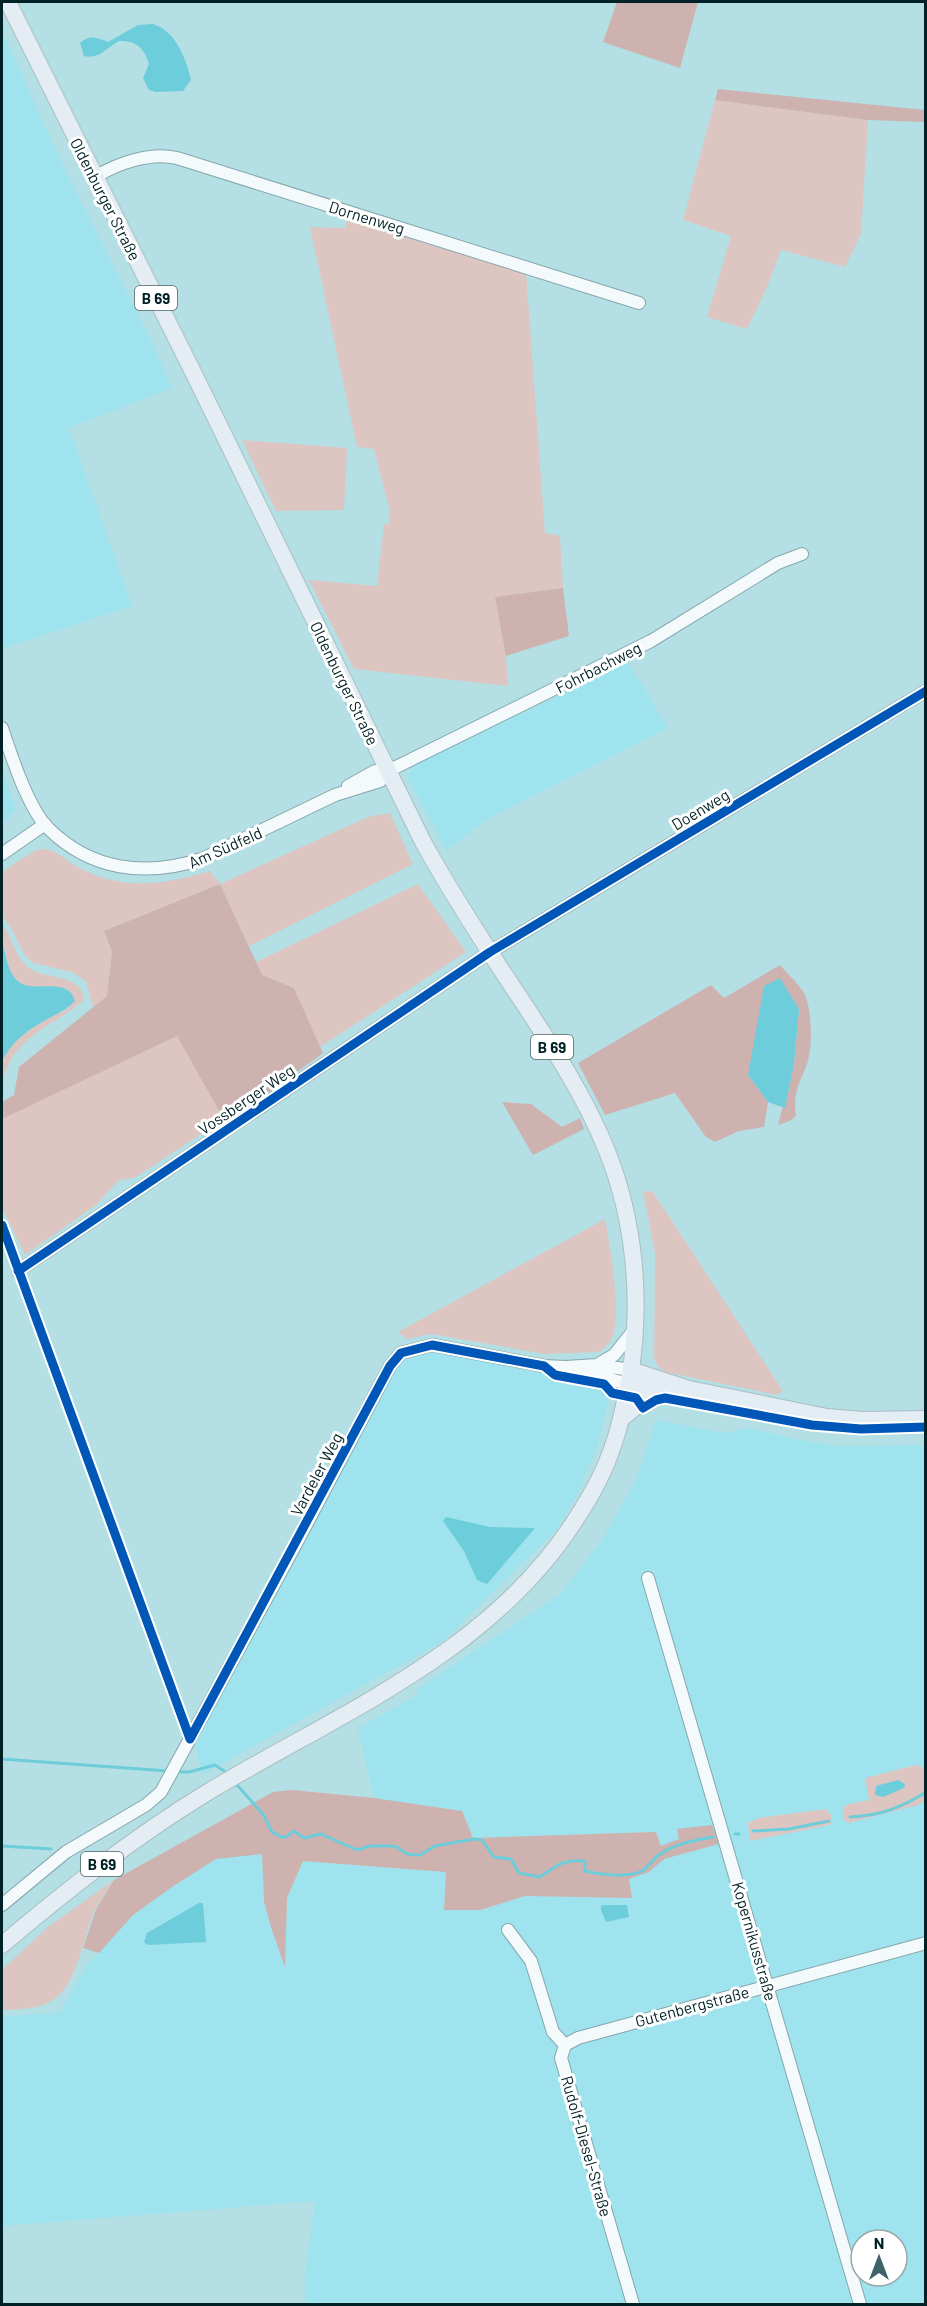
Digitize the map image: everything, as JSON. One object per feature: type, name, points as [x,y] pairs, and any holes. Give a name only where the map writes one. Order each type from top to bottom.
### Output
[{"type":"main road","name":"Oldenburger Straße","points":[[8,2],[438,870],[579,1090],[608,1154],[624,1206],[632,1247],[635,1291],[629,1377]]},
{"type":"main road","points":[[629,1377],[656,1390],[689,1389]]},
{"type":"main road","points":[[629,1377],[827,1417],[863,1420],[926,1419]]},
{"type":"main road","name":"B 69","points":[[2,1945],[66,1891],[149,1830],[208,1792],[382,1693],[451,1648],[488,1620],[533,1577],[567,1534],[598,1482],[610,1456],[622,1418],[629,1377]]},
{"type":"main road","points":[[622,1418],[656,1390]]},
{"type":"street","name":"Dornenweg","points":[[95,177],[108,169],[156,155],[177,158],[639,303]]},
{"type":"street","name":"Fohrbachweg","points":[[388,771],[651,641],[769,568],[801,554]]},
{"type":"street","name":"Doenweg","points":[[490,952],[926,691]]},
{"type":"street","name":"Am Südfeld","points":[[2,728],[26,791],[45,824],[69,843],[101,861],[131,869],[163,869],[202,860],[336,795],[380,781],[388,771]]},
{"type":"street","points":[[2,854],[45,824]]},
{"type":"street","name":"Vossberger Weg","points":[[18,1271],[490,952]]},
{"type":"street","points":[[597,1365],[614,1355],[634,1330]]},
{"type":"street","name":"Vardeler Weg","points":[[2,1905],[66,1852],[146,1805],[161,1792],[390,1366],[401,1353],[432,1345],[629,1377]]},
{"type":"street","name":"Vardeler Weg","points":[[566,1367],[597,1365],[629,1377]]},
{"type":"street","name":"Kopernikusstraße","points":[[648,1578],[860,2304]]},
{"type":"street","name":"Rudolf-Diesel-Straße","points":[[508,1930],[531,1961],[553,2032],[565,2046],[561,2058],[633,2304]]},
{"type":"street","name":"Gutenbergstraße","points":[[565,2046],[578,2038],[926,1943]]},
{"type":"shaded area","points":[[617,2],[698,2],[680,68],[603,42]]},
{"type":"shaded area","points":[[153,24],[168,32],[183,54],[191,80],[183,91],[149,90],[143,78],[149,64],[139,46],[130,42],[119,41],[99,55],[84,56],[80,43],[87,38],[108,42],[138,25]]},
{"type":"shaded area","points":[[2,31],[64,168],[152,343],[172,388],[69,428],[132,606],[2,649]]},
{"type":"shaded area","points":[[718,89],[925,110],[925,122],[868,120],[715,100]]},
{"type":"shaded area","points":[[715,100],[868,120],[861,234],[845,267],[781,250],[768,285],[747,329],[707,317],[731,236],[683,220]]},
{"type":"shaded area","points":[[348,215],[526,272],[545,533],[560,536],[563,588],[495,597],[506,656],[508,686],[354,669],[309,580],[377,586],[384,524],[389,524],[389,508],[374,449],[357,447],[310,227],[345,228]]},
{"type":"shaded area","points":[[242,440],[347,448],[344,510],[276,511]]},
{"type":"shaded area","points":[[563,588],[569,636],[506,656],[495,597]]},
{"type":"shaded area","points":[[628,662],[668,728],[491,817],[446,850],[407,776],[412,768],[421,761]]},
{"type":"shaded area","points":[[2,770],[16,809],[2,824]]},
{"type":"shaded area","points":[[390,813],[413,864],[249,946],[220,884],[368,817]]},
{"type":"shaded area","points":[[42,849],[52,851],[79,868],[112,880],[128,883],[160,882],[210,871],[220,884],[104,931],[112,952],[107,996],[93,1007],[86,981],[72,972],[33,963],[24,954],[2,915],[2,873],[27,855]]},
{"type":"shaded area","points":[[220,884],[262,975],[294,988],[323,1053],[226,1123],[177,1036],[2,1119],[2,1102],[14,1095],[19,1067],[107,996],[112,952],[104,931]]},
{"type":"shaded area","points":[[418,884],[466,952],[320,1047],[294,988],[262,975],[256,962]]},
{"type":"shaded area","points":[[2,924],[19,956],[28,967],[41,974],[72,982],[82,992],[84,1000],[24,1043],[9,1063],[2,1086],[2,1061],[12,1044],[30,1030],[69,1008],[66,988],[31,987],[23,985],[13,975],[7,958]]},
{"type":"shaded area","points":[[2,941],[10,969],[20,983],[28,986],[64,988],[71,993],[75,1001],[22,1035],[2,1061]]},
{"type":"shaded area","points":[[780,965],[804,993],[810,1013],[810,1051],[797,1090],[796,1116],[778,1125],[794,1064],[799,1009],[748,1075],[768,1102],[764,1127],[739,1131],[715,1142],[706,1137],[675,1093],[605,1115],[578,1063],[711,985],[724,998]]},
{"type":"shaded area","points":[[780,978],[799,1009],[794,1064],[785,1108],[768,1102],[748,1075],[764,986]]},
{"type":"shaded area","points":[[177,1036],[224,1119],[136,1177],[118,1181],[96,1205],[25,1255],[2,1207],[2,1119]]},
{"type":"shaded area","points":[[502,1102],[531,1104],[562,1127],[580,1118],[584,1129],[533,1155]]},
{"type":"shaded area","points":[[643,1191],[653,1192],[783,1391],[777,1395],[665,1372],[658,1366],[654,1358],[655,1254]]},
{"type":"shaded area","points":[[605,1219],[610,1245],[616,1314],[612,1338],[599,1352],[545,1354],[431,1334],[407,1339],[398,1332]]},
{"type":"shaded area","points":[[435,1352],[531,1371],[603,1387],[607,1390],[610,1395],[597,1448],[577,1495],[557,1529],[442,1642],[203,1774],[194,1741],[401,1359]]},
{"type":"shaded area","points":[[656,1420],[723,1433],[749,1428],[798,1440],[840,1446],[925,1445],[925,1768],[916,1765],[865,1779],[870,1800],[849,1804],[918,1805],[925,1801],[925,2304],[305,2304],[305,2277],[315,2201],[2,2226],[2,2017],[60,2012],[87,1966],[133,1915],[216,1858],[262,1854],[264,1902],[285,1965],[287,1898],[303,1861],[446,1872],[480,1910],[525,1896],[632,1898],[628,1879],[649,1872],[664,1859],[719,1844],[677,1830],[679,1839],[661,1846],[656,1832],[473,1838],[462,1811],[374,1798],[358,1728],[417,1695],[417,1689],[560,1594],[602,1540],[635,1482]],"holes":[[[795,1814],[829,1825],[750,1840],[774,1815]]]},
{"type":"shaded area","points":[[446,1517],[490,1527],[535,1528],[487,1584],[477,1580],[464,1551],[443,1521]]},
{"type":"shaded area","points":[[916,1765],[925,1768],[925,1801],[918,1805],[849,1823],[844,1820],[843,1808],[849,1804],[869,1800],[865,1778]]},
{"type":"shaded area","points":[[898,1780],[905,1784],[904,1788],[883,1797],[875,1795],[876,1786]]},
{"type":"shaded area","points":[[292,1790],[374,1798],[462,1811],[473,1838],[656,1832],[661,1846],[679,1839],[677,1829],[712,1825],[719,1844],[664,1859],[649,1872],[629,1879],[632,1898],[525,1896],[480,1910],[444,1910],[446,1872],[303,1861],[287,1898],[285,1967],[264,1902],[262,1854],[216,1859],[133,1915],[99,1953],[83,1948],[96,1909],[114,1880],[273,1792]]},
{"type":"shaded area","points":[[826,1809],[831,1815],[832,1822],[829,1825],[750,1841],[748,1823],[758,1818]]},
{"type":"shaded area","points":[[114,1880],[96,1907],[74,1971],[61,1993],[40,2006],[2,2010],[2,1970],[49,1926]]},
{"type":"shaded area","points":[[199,1903],[203,1903],[206,1942],[148,1945],[144,1942],[147,1933]]},
{"type":"shaded area","points":[[627,1905],[629,1917],[606,1922],[601,1910],[601,1906]]},
{"type":"waterway","points":[[2,1759],[168,1771]]},
{"type":"waterway","points":[[175,1772],[189,1772],[215,1765],[224,1771]]},
{"type":"waterway","points":[[237,1785],[263,1814],[272,1832],[281,1837],[286,1837],[294,1831],[304,1838],[321,1834],[357,1850],[370,1846],[395,1846],[407,1854],[420,1855],[435,1846],[474,1839],[482,1840],[494,1857],[511,1859],[519,1873],[540,1877],[551,1869],[571,1861],[585,1861],[585,1871],[629,1875],[642,1871],[671,1848],[713,1837]]},
{"type":"waterway","points":[[850,1817],[889,1810],[908,1803],[926,1792]]},
{"type":"waterway","points":[[753,1831],[789,1829],[829,1821]]},
{"type":"waterway","points":[[2,1846],[51,1849]]},
{"type":"cycle path","points":[[18,1271],[490,952],[926,691]]},
{"type":"cycle path","points":[[2,1225],[190,1739]]},
{"type":"cycle path","points":[[190,1739],[390,1366],[401,1353],[432,1345],[544,1366],[555,1375],[604,1384],[612,1393],[636,1398],[643,1408],[656,1400],[665,1398],[812,1425],[861,1429],[926,1427]]}]
